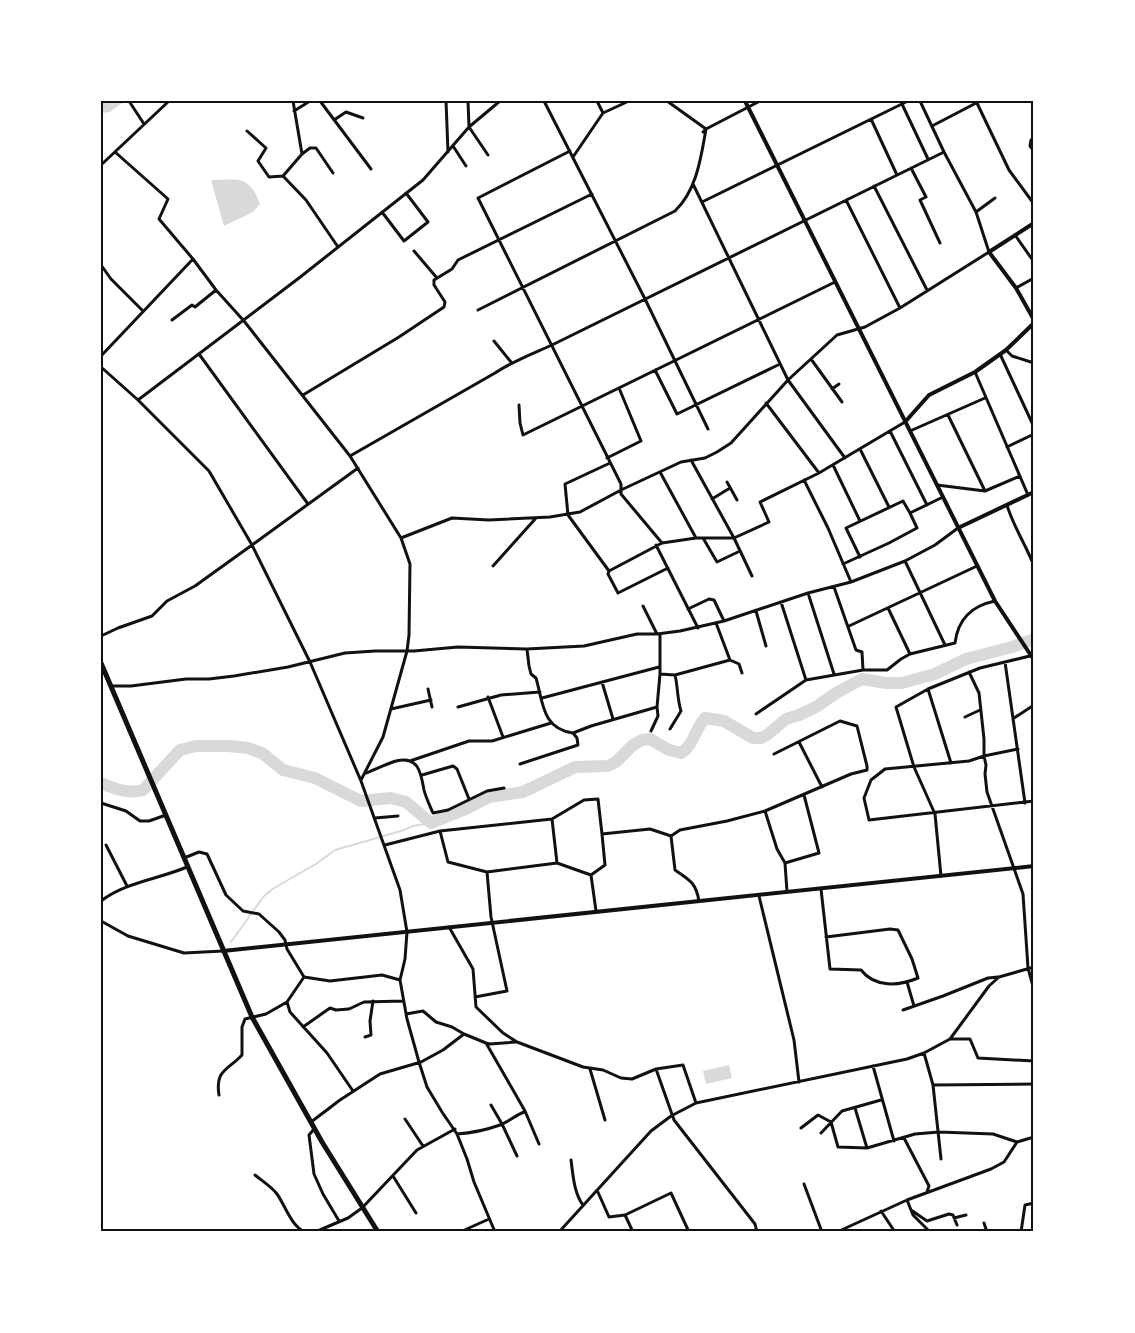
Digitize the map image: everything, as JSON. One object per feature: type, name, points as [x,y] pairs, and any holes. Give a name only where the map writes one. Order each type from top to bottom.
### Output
[{"type":"main road","points":[[101,663],[252,1017],[314,1128],[378,1232]]},
{"type":"street","points":[[129,101],[144,124]]},
{"type":"street","points":[[101,165],[169,101]]},
{"type":"street","points":[[293,101],[302,154]]},
{"type":"street","points":[[294,111],[310,101]]},
{"type":"street","points":[[320,101],[371,169]]},
{"type":"street","points":[[446,101],[448,152]]},
{"type":"street","points":[[468,101],[469,127],[488,155]]},
{"type":"street","points":[[544,101],[645,299],[708,429]]},
{"type":"street","points":[[597,101],[603,113]]},
{"type":"street","points":[[573,157],[603,113],[628,101]]},
{"type":"street","points":[[666,101],[706,129]]},
{"type":"street","points":[[745,101],[994,601],[1033,657],[1005,662],[970,672],[928,689],[896,707],[914,767],[935,814],[941,876]]},
{"type":"street","points":[[703,132],[760,101]]},
{"type":"street","points":[[702,202],[908,101]]},
{"type":"street","points":[[609,571],[662,543],[696,538],[734,538],[769,522],[760,502],[833,465],[905,422],[929,395],[975,372],[1006,350],[1034,322],[1016,288],[989,252],[976,212],[944,152],[920,101]]},
{"type":"street","points":[[138,400],[244,321],[423,180],[469,127],[498,102]]},
{"type":"street","points":[[932,126],[977,102],[1009,170],[1034,204]]},
{"type":"street","points":[[902,104],[928,159]]},
{"type":"street","points":[[334,120],[346,112],[363,118]]},
{"type":"street","points":[[871,119],[897,174]]},
{"type":"street","points":[[478,310],[676,211],[683,204],[700,166],[706,129]]},
{"type":"street","points":[[247,131],[266,148],[258,161],[269,177],[283,176],[302,154],[310,148],[316,148],[333,173]]},
{"type":"street","points":[[1034,139],[1031,140],[1030,146],[1034,151]]},
{"type":"street","points":[[453,146],[466,166]]},
{"type":"street","points":[[570,151],[478,198],[610,463],[620,484],[621,494],[662,543]]},
{"type":"street","points":[[115,152],[168,200],[159,219],[216,290],[244,321],[350,456],[400,538],[410,564],[407,651],[383,737],[361,781]]},
{"type":"street","points":[[350,456],[496,373],[511,362],[520,360],[552,345],[944,152]]},
{"type":"street","points":[[911,168],[926,197],[920,200],[940,244]]},
{"type":"street","points":[[283,176],[306,200],[338,247]]},
{"type":"street","points":[[693,184],[788,380],[845,458]]},
{"type":"street","points":[[874,186],[928,290]]},
{"type":"street","points":[[382,212],[404,241],[428,222],[406,193]]},
{"type":"street","points":[[303,395],[399,337],[444,307],[445,302],[434,285],[434,280],[452,269],[458,260],[592,194]]},
{"type":"street","points":[[976,212],[995,198]]},
{"type":"street","points":[[846,200],[900,308]]},
{"type":"street","points":[[400,538],[452,518],[489,520],[568,515],[580,512],[621,490],[681,462],[705,458],[731,443],[788,380],[837,335],[858,330],[900,308],[1034,223]]},
{"type":"street","points":[[1015,235],[1034,262]]},
{"type":"street","points":[[414,251],[437,278]]},
{"type":"street","points":[[101,356],[193,259]]},
{"type":"street","points":[[101,264],[111,279],[143,311]]},
{"type":"street","points":[[1016,288],[1034,278]]},
{"type":"street","points":[[519,405],[523,435],[835,282]]},
{"type":"street","points":[[172,320],[216,290]]},
{"type":"street","points":[[494,341],[511,362]]},
{"type":"street","points":[[1006,350],[1012,356],[1034,363]]},
{"type":"street","points":[[199,354],[308,504]]},
{"type":"street","points":[[1000,354],[1034,427]]},
{"type":"street","points":[[811,359],[842,402]]},
{"type":"street","points":[[655,370],[677,414],[780,364]]},
{"type":"street","points":[[101,367],[138,400],[210,471],[252,545],[310,662],[361,781],[400,890],[407,932],[405,958],[400,980],[406,1014],[427,1087],[457,1134],[468,1159],[474,1182],[495,1232]]},
{"type":"street","points":[[975,372],[1028,494]]},
{"type":"street","points":[[832,389],[839,384]]},
{"type":"street","points":[[607,458],[642,441],[618,388]]},
{"type":"street","points":[[910,432],[986,398]]},
{"type":"street","points":[[766,403],[818,473]]},
{"type":"street","points":[[948,415],[985,490]]},
{"type":"street","points":[[890,431],[927,505]]},
{"type":"street","points":[[1007,447],[1034,434]]},
{"type":"street","points":[[860,449],[889,507]]},
{"type":"street","points":[[691,460],[734,538],[752,576]]},
{"type":"street","points":[[610,463],[565,484],[568,515],[609,571],[608,574],[618,594],[668,568]]},
{"type":"street","points":[[833,465],[860,521]]},
{"type":"street","points":[[101,636],[152,616],[167,602],[195,586],[358,468]]},
{"type":"street","points":[[660,472],[696,538]]},
{"type":"street","points":[[937,485],[985,490],[1020,476]]},
{"type":"street","points":[[804,480],[828,528],[851,582]]},
{"type":"street","points":[[727,482],[737,500]]},
{"type":"street","points":[[712,499],[730,488]]},
{"type":"street","points":[[111,686],[131,686],[186,678],[209,679],[234,676],[345,654],[458,647],[527,649],[584,646],[637,634],[658,634],[698,628],[756,611],[808,592],[851,582],[905,561],[934,545],[958,528],[1034,492]]},
{"type":"street","points":[[910,513],[942,497]]},
{"type":"street","points":[[843,564],[860,557],[917,528],[903,501],[846,528],[860,557]]},
{"type":"street","points":[[1007,505],[1012,521],[1025,544],[1034,566]]},
{"type":"street","points":[[493,566],[536,517]]},
{"type":"street","points":[[704,538],[717,562],[740,551]]},
{"type":"street","points":[[656,545],[698,628]]},
{"type":"street","points":[[905,561],[945,645]]},
{"type":"street","points":[[849,626],[977,566]]},
{"type":"street","points":[[834,587],[856,650],[862,652],[863,670]]},
{"type":"street","points":[[808,592],[834,674]]},
{"type":"street","points":[[688,609],[709,599],[714,600],[724,621]]},
{"type":"street","points":[[756,714],[806,680],[863,670],[887,670],[910,654],[955,642],[956,632],[961,620],[968,612],[994,601]]},
{"type":"street","points":[[781,602],[806,680]]},
{"type":"street","points":[[643,606],[658,634],[660,674],[658,716],[652,731]]},
{"type":"street","points":[[888,608],[910,654]]},
{"type":"street","points":[[756,611],[766,646]]},
{"type":"street","points":[[716,623],[730,660]]},
{"type":"street","points":[[527,649],[528,666],[531,674],[536,678],[544,711],[551,723],[564,732],[573,733],[613,719],[657,707]]},
{"type":"street","points":[[660,674],[675,674],[730,660],[739,664],[742,673]]},
{"type":"street","points":[[1005,662],[1025,803]]},
{"type":"street","points":[[542,698],[659,667]]},
{"type":"street","points":[[970,672],[979,693],[988,792],[1023,894],[1028,968],[1034,990]]},
{"type":"street","points":[[670,728],[681,711],[677,696],[679,690],[675,674]]},
{"type":"street","points":[[602,682],[613,719]]},
{"type":"street","points":[[428,689],[432,707]]},
{"type":"street","points":[[928,689],[951,763]]},
{"type":"street","points":[[458,707],[488,697],[540,692]]},
{"type":"street","points":[[488,697],[504,737]]},
{"type":"street","points":[[391,708],[431,700]]},
{"type":"street","points":[[1014,718],[1034,706]]},
{"type":"street","points":[[965,717],[981,710]]},
{"type":"street","points":[[671,836],[680,830],[765,812],[851,774],[867,770],[868,766],[857,726],[840,721],[774,754]]},
{"type":"street","points":[[366,773],[397,761],[409,761],[469,741],[492,740],[551,723]]},
{"type":"street","points":[[520,764],[578,745],[577,738],[573,733]]},
{"type":"street","points":[[799,742],[822,787]]},
{"type":"street","points":[[1018,749],[969,761],[885,769],[871,780],[864,798],[870,820],[935,814],[1034,801]]},
{"type":"street","points":[[409,761],[418,766],[422,774],[424,792],[433,813],[448,810],[487,791],[504,788]]},
{"type":"street","points":[[422,774],[453,766],[457,769],[468,799]]},
{"type":"street","points":[[785,863],[819,853],[804,795]]},
{"type":"street","points":[[384,843],[440,831],[552,819],[584,800],[598,799],[605,865],[591,875]]},
{"type":"street","points":[[101,803],[126,811],[140,821],[149,821],[166,815]]},
{"type":"street","points":[[765,812],[778,850],[785,863],[787,892]]},
{"type":"street","points":[[375,818],[398,816]]},
{"type":"street","points":[[552,819],[557,863]]},
{"type":"street","points":[[602,834],[650,829],[671,836]]},
{"type":"street","points":[[440,831],[448,862],[487,872],[557,863],[591,875]]},
{"type":"street","points":[[671,836],[675,870],[692,882],[699,902]]},
{"type":"street","points":[[106,845],[127,886]]},
{"type":"street","points":[[184,858],[200,852],[207,854],[226,895],[243,911],[259,914],[279,932],[304,977],[330,981],[382,975],[400,980]]},
{"type":"street","points":[[101,922],[128,936],[184,953],[223,951],[1034,866]]},
{"type":"street","points":[[101,901],[127,886],[187,867]]},
{"type":"street","points":[[475,997],[507,991],[492,923],[487,872]]},
{"type":"street","points":[[591,875],[596,911]]},
{"type":"street","points":[[820,889],[826,937],[830,969],[861,970],[867,978],[877,982],[892,984],[918,978],[912,959],[898,930],[890,929],[826,937]]},
{"type":"street","points":[[758,896],[794,1040],[799,1082]]},
{"type":"street","points":[[449,928],[473,969],[476,1007],[503,1033],[516,1042],[545,1054],[590,1069],[603,1070],[621,1078],[632,1079],[656,1069],[684,1065],[696,1103]]},
{"type":"street","points":[[903,1010],[988,978],[999,977],[1034,967]]},
{"type":"street","points":[[219,1095],[217,1083],[222,1072],[242,1055],[242,1027],[245,1019],[266,1014],[287,1002],[304,977]]},
{"type":"street","points":[[559,1232],[651,1131],[672,1116],[696,1103],[907,1059],[924,1053],[950,1039],[989,986],[999,977]]},
{"type":"street","points":[[907,982],[914,1006]]},
{"type":"street","points":[[303,1027],[330,1008],[336,1010],[349,1009],[364,1002],[372,1001],[403,1001]]},
{"type":"street","points":[[365,1037],[371,1035],[372,1001]]},
{"type":"street","points":[[287,1002],[290,1012],[327,1053],[353,1091]]},
{"type":"street","points":[[406,1014],[423,1011],[436,1022],[452,1027],[486,1043],[516,1042]]},
{"type":"street","points":[[311,1122],[380,1074],[419,1062],[443,1050],[464,1034]]},
{"type":"street","points":[[950,1039],[970,1039],[978,1058],[1034,1061]]},
{"type":"street","points":[[486,1043],[524,1112],[539,1144]]},
{"type":"street","points":[[924,1053],[933,1085],[941,1159]]},
{"type":"street","points":[[873,1066],[894,1141]]},
{"type":"street","points":[[590,1069],[604,1120]]},
{"type":"street","points":[[656,1069],[672,1116],[755,1224],[757,1232]]},
{"type":"street","points":[[933,1085],[1034,1084]]},
{"type":"street","points":[[821,1133],[842,1111],[881,1100]]},
{"type":"street","points":[[491,1105],[517,1156]]},
{"type":"street","points":[[855,1108],[867,1148]]},
{"type":"street","points":[[457,1134],[480,1131],[502,1124],[508,1119],[524,1112]]},
{"type":"street","points":[[801,1128],[818,1115],[831,1122],[838,1147],[867,1148],[915,1134],[939,1132],[993,1134],[1017,1142],[1034,1137]]},
{"type":"street","points":[[405,1119],[424,1146]]},
{"type":"street","points":[[314,1128],[309,1135],[314,1174],[339,1222]]},
{"type":"street","points":[[315,1232],[339,1222],[362,1208],[412,1156],[424,1146],[454,1129]]},
{"type":"street","points":[[904,1138],[928,1186],[927,1193]]},
{"type":"street","points":[[837,1232],[880,1211],[991,1169],[1004,1162],[1017,1142]]},
{"type":"street","points":[[571,1160],[578,1199],[583,1205]]},
{"type":"street","points":[[255,1175],[276,1192],[294,1223],[305,1232]]},
{"type":"street","points":[[393,1176],[416,1213]]},
{"type":"street","points":[[804,1184],[822,1232]]},
{"type":"street","points":[[597,1190],[609,1217],[625,1214],[671,1193],[689,1232]]},
{"type":"street","points":[[907,1200],[916,1220],[930,1232]]},
{"type":"street","points":[[1021,1232],[1025,1206],[1034,1203]]},
{"type":"street","points":[[911,1210],[927,1221],[949,1214],[953,1216],[957,1225]]},
{"type":"street","points":[[880,1211],[895,1232]]},
{"type":"street","points":[[625,1214],[633,1232]]},
{"type":"street","points":[[954,1218],[966,1215]]},
{"type":"street","points":[[461,1232],[489,1219]]},
{"type":"street","points":[[984,1223],[987,1232]]},
{"type":"shaded area","points":[[101,101],[125,101],[110,112],[101,113]]},
{"type":"shaded area","points":[[211,180],[235,180],[247,183],[256,194],[260,204],[253,212],[224,226]]},
{"type":"shaded area","points":[[729,1065],[732,1078],[706,1084],[703,1071]]},
{"type":"waterway","points":[[101,783],[127,791],[143,790],[180,750],[196,746],[248,748],[262,753],[283,770],[315,778],[361,801],[391,798],[406,802],[431,823],[466,809],[489,797],[523,792],[575,767],[608,766],[616,762],[633,745],[642,740],[650,739],[669,750],[681,753],[689,746],[705,718],[724,721],[753,738],[761,738],[786,719],[816,707],[836,693],[862,679],[886,683],[902,683],[935,674],[966,659],[1034,639]]},
{"type":"waterway","points":[[231,942],[264,896],[335,850],[413,826],[431,823]]}]
